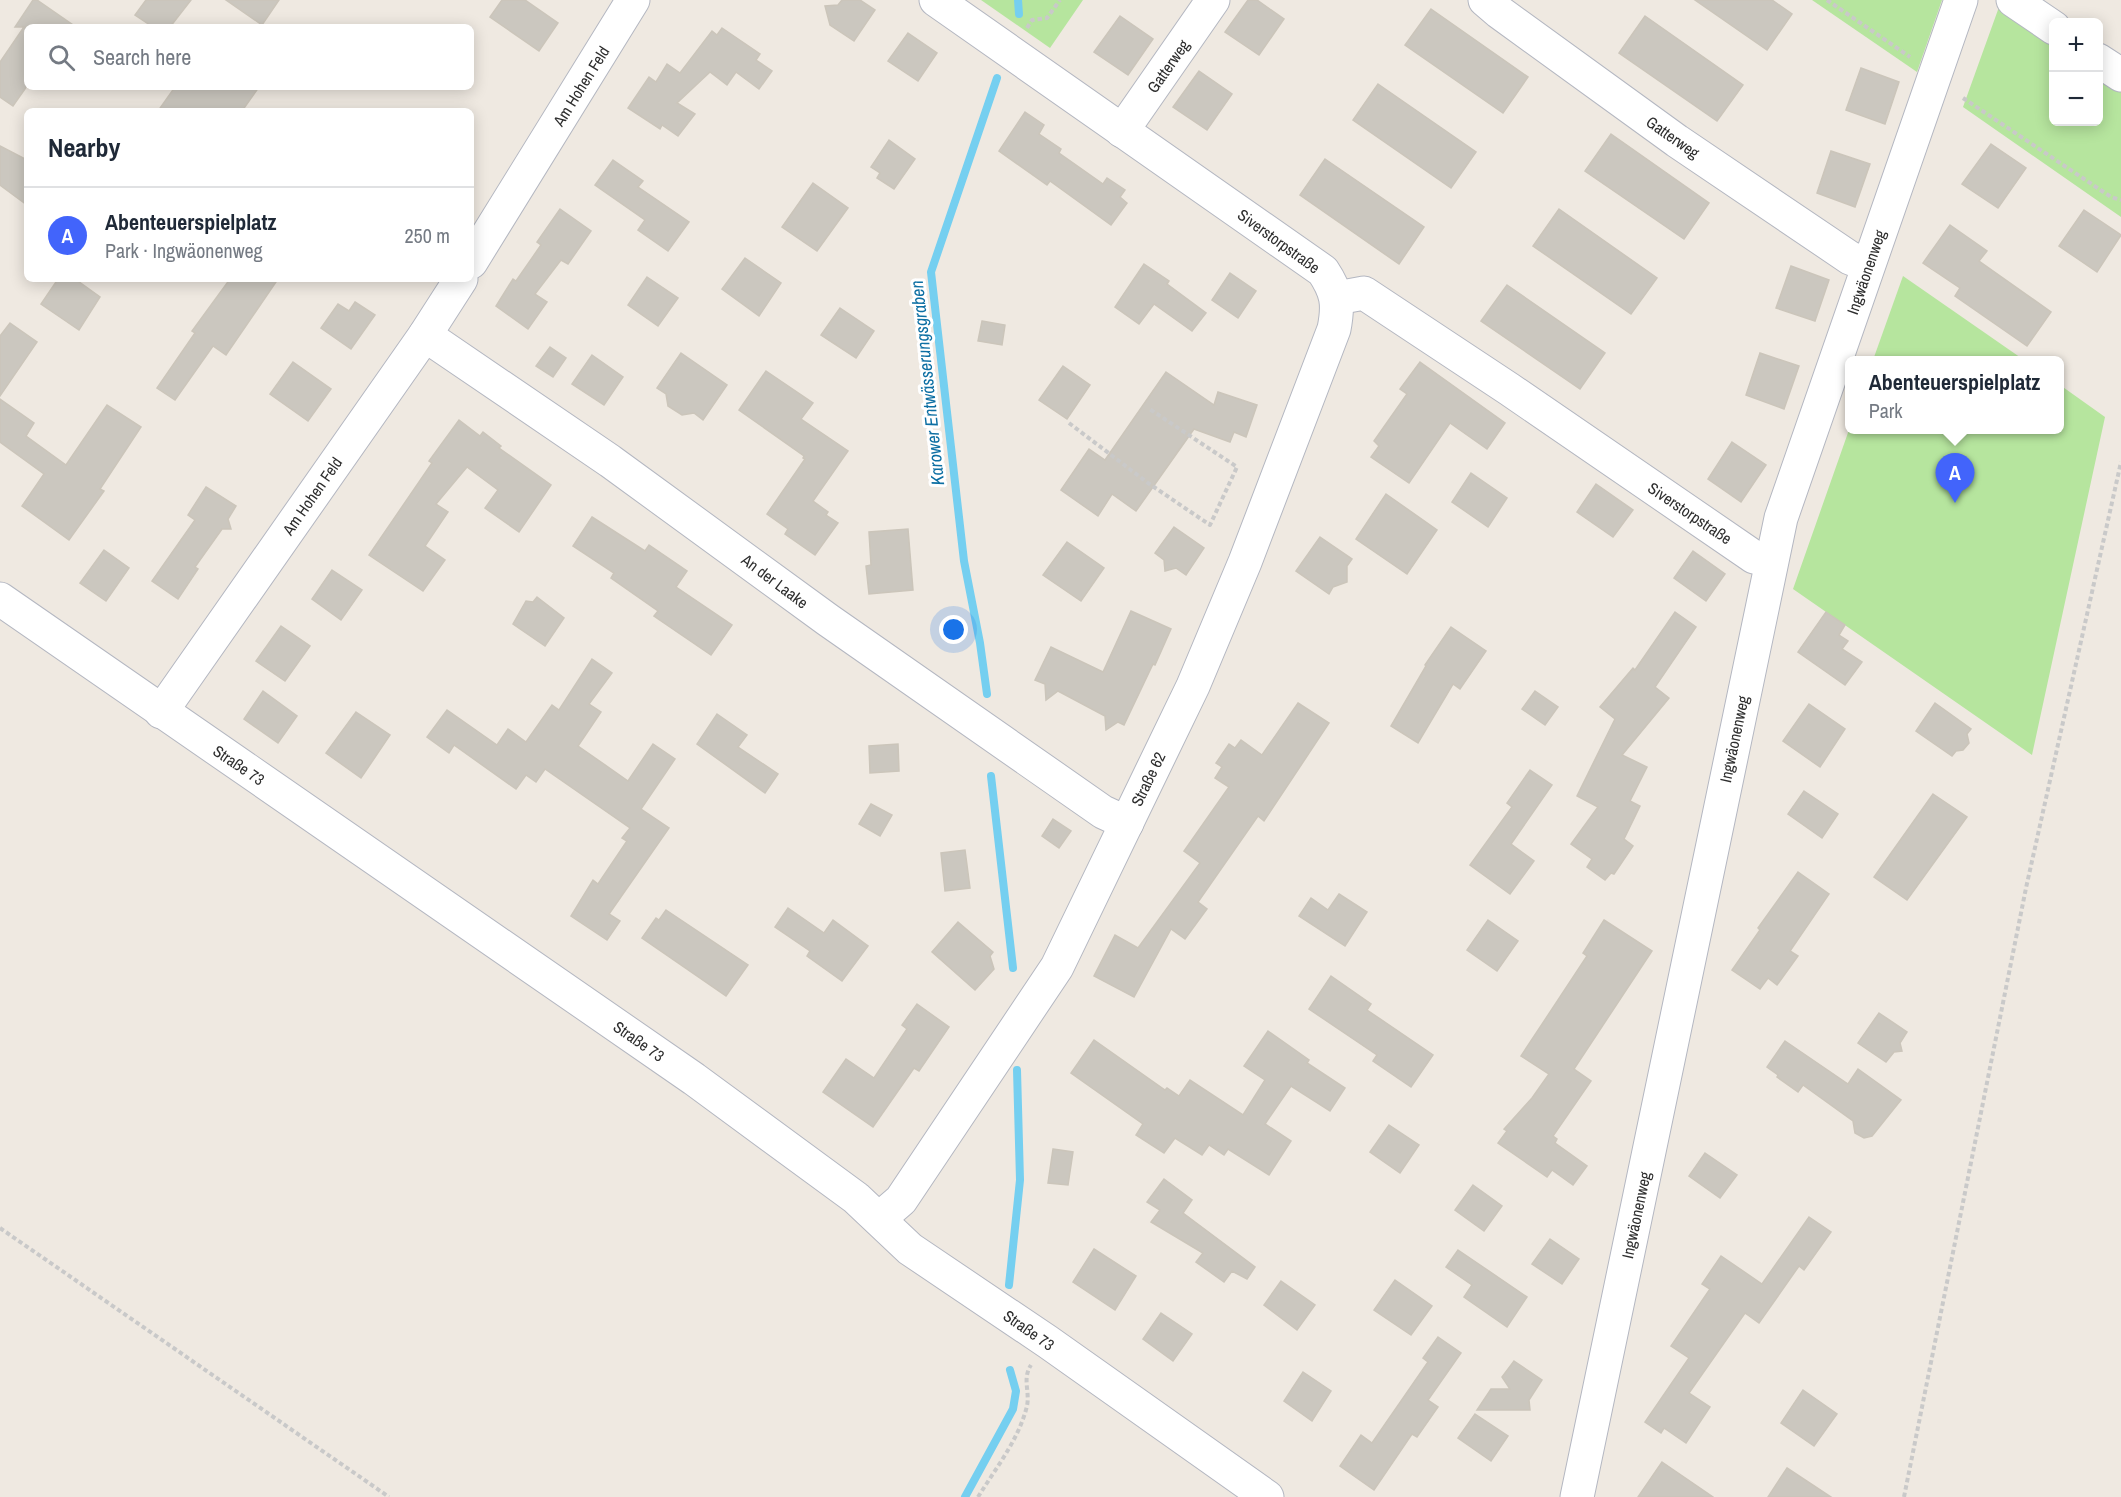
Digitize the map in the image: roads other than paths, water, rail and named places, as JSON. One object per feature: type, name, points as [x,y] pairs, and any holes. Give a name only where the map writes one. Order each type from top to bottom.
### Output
[{"type":"street","name":"Am Hohen Feld","points":[[474,257],[633,0]]},
{"type":"street","name":"Siverstorpstraße","points":[[936,0],[1323,271],[1337,298],[1364,293],[1754,557],[1772,561]]},
{"type":"street","name":"Gatterweg","points":[[1122,131],[1213,0]]},
{"type":"street","name":"Gatterweg","points":[[1485,0],[1677,141],[1850,258],[1868,265]]},
{"type":"street","name":"Ingwäonenweg","points":[[1577,1497],[1781,518],[1961,0]]},
{"type":"street","points":[[2013,0],[2049,25]]},
{"type":"street","points":[[2103,63],[2121,75]]},
{"type":"street","name":"Am Hohen Feld","points":[[161,712],[425,335],[459,282]]},
{"type":"street","name":"Straße 62","points":[[879,1219],[901,1200],[1057,967],[1193,686],[1245,562],[1334,329],[1337,298]]},
{"type":"street","name":"An der Laake","points":[[425,335],[610,460],[828,620],[1103,812],[1127,823]]},
{"type":"street","name":"Straße 73","points":[[0,599],[694,1079],[856,1198],[910,1249],[1048,1342],[1267,1497]]},
{"type":"waterway","name":"Karower Entwässerungsgraben","points":[[1018,0],[1019,14]]},
{"type":"waterway","name":"Karower Entwässerungsgraben","points":[[987,694],[964,561],[931,272],[997,78]]},
{"type":"waterway","name":"Karower Entwässerungsgraben","points":[[991,776],[1013,968]]},
{"type":"waterway","name":"Karower Entwässerungsgraben","points":[[1009,1285],[1020,1180],[1017,1070]]},
{"type":"waterway","name":"Karower Entwässerungsgraben","points":[[965,1497],[1013,1409],[1016,1391],[1010,1370]]},
{"type":"place","name":"Abenteuerspielplatz","points":[[1955,503]]}]
